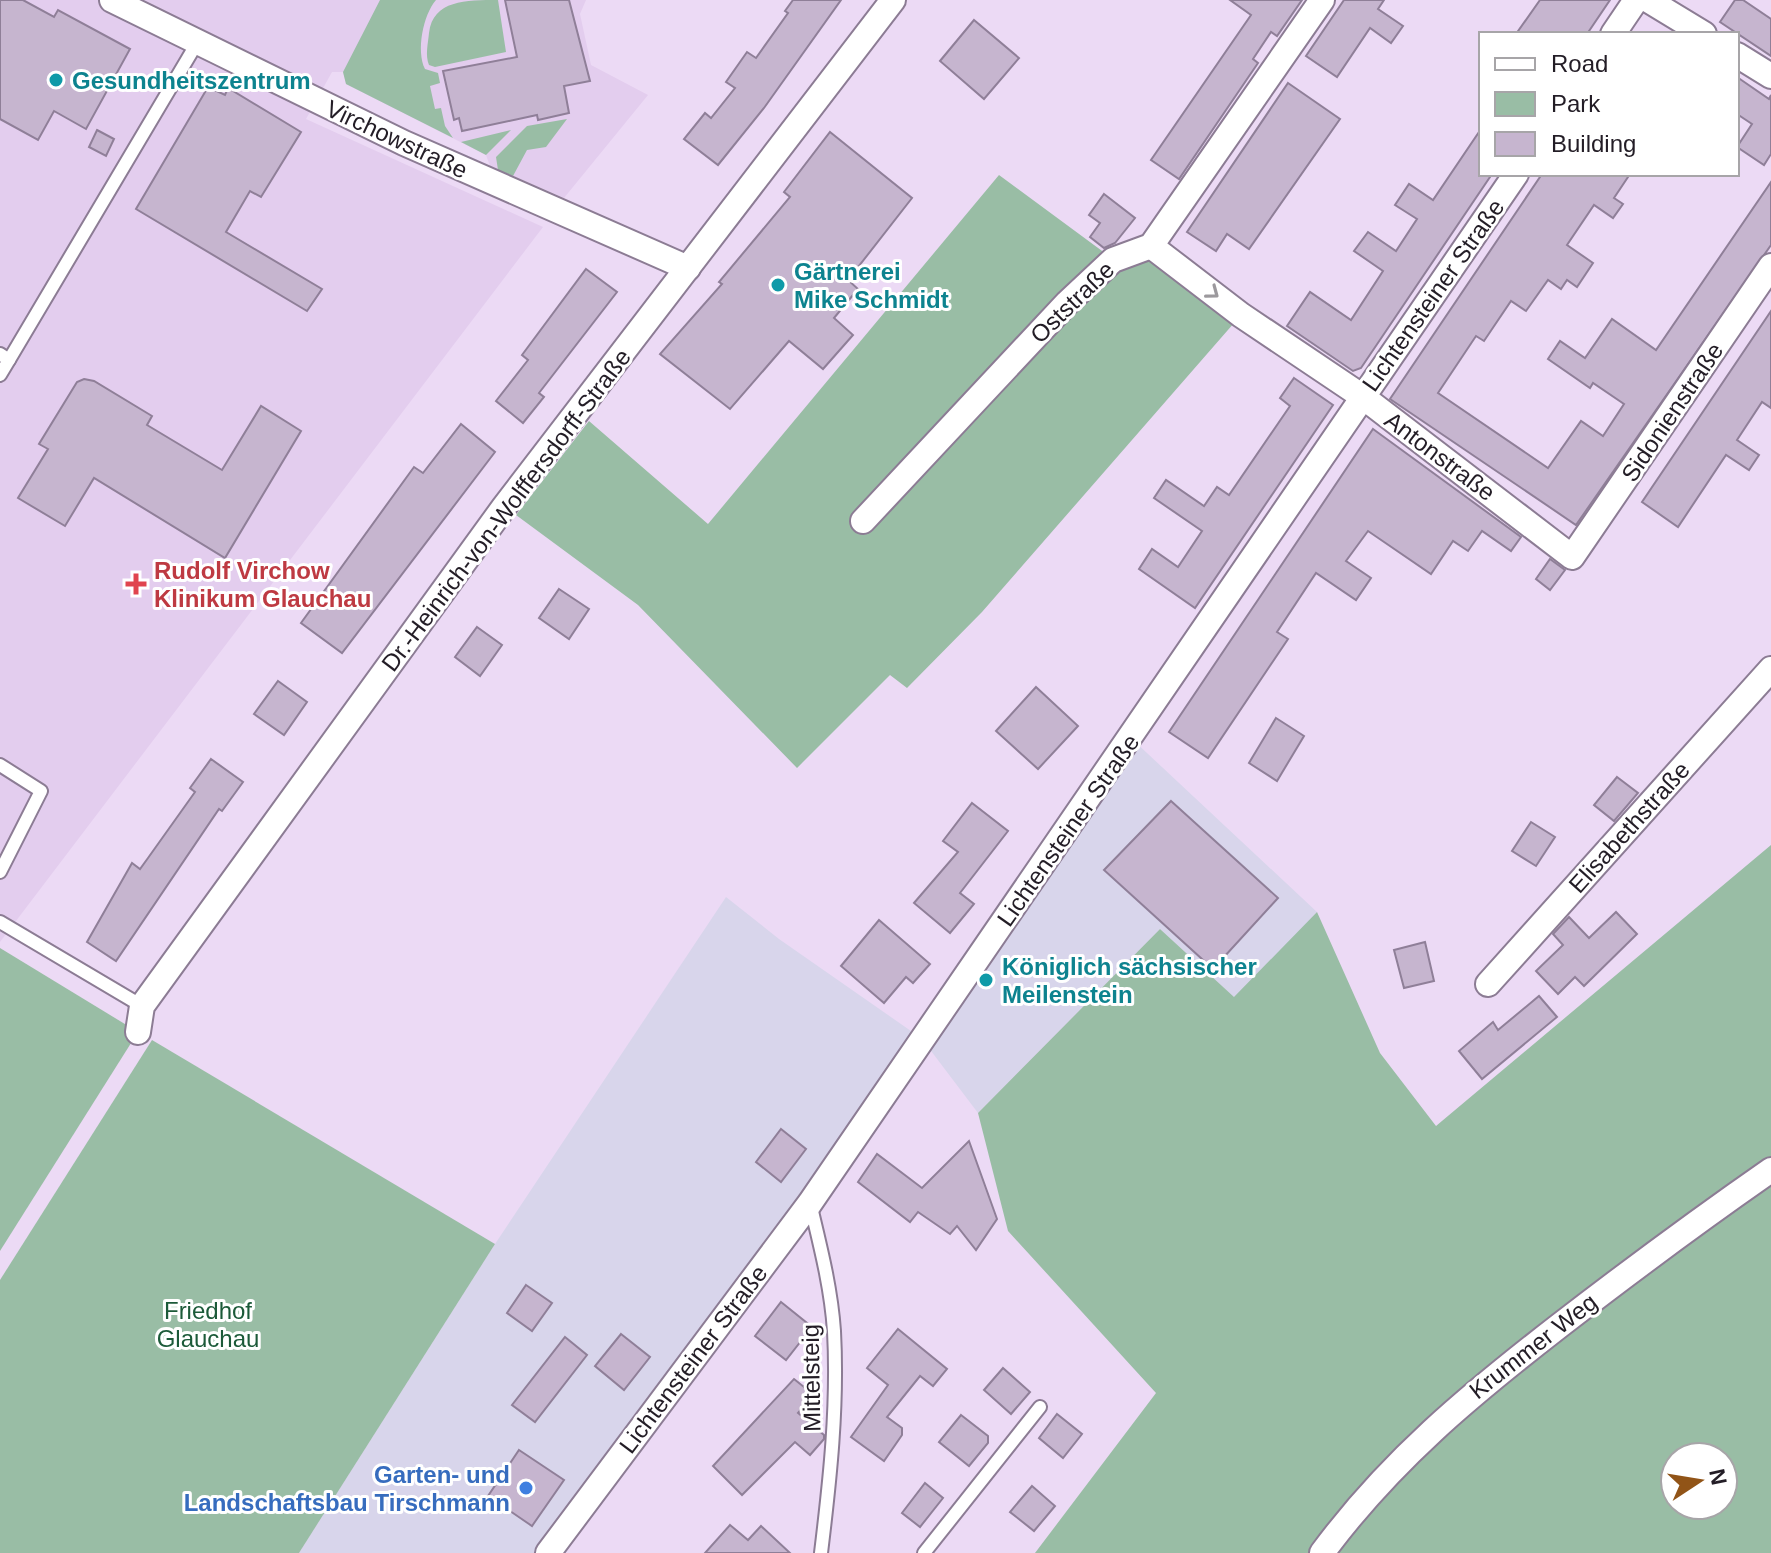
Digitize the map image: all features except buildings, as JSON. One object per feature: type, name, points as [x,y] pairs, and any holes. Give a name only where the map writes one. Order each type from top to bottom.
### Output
[{"type":"street","name":"Virchowstraße","points":[[112,0],[468,172],[688,268]]},
{"type":"street","name":"Dr.-Heinrich-von-Wolffersdorff-Straße","points":[[138,1032],[142,1006],[504,507],[893,0]]},
{"type":"street","points":[[1151,246],[1322,0]]},
{"type":"street","points":[[1614,32],[1636,0]]},
{"type":"street","points":[[1648,0],[1701,32]]},
{"type":"street","points":[[1739,56],[1771,76]]},
{"type":"street","name":"Lichtensteiner Straße","points":[[548,1553],[810,1203],[1132,739],[1515,176]]},
{"type":"street","name":"Antonstraße","points":[[1151,246],[1241,315],[1363,397],[1572,557]]},
{"type":"street","name":"Oststraße","points":[[863,521],[1067,303],[1113,260],[1151,246]]},
{"type":"street","name":"Sidonienstraße","points":[[1572,557],[1771,266]]},
{"type":"street","name":"Elisabethstraße","points":[[1488,984],[1771,669]]},
{"type":"street","name":"Krummer Weg","points":[[1322,1553],[1395,1467],[1461,1401],[1664,1245],[1771,1170]]},
{"type":"lane","points":[[0,375],[5,357],[197,43]]},
{"type":"lane","points":[[0,765],[41,791],[0,872]]},
{"type":"lane","points":[[0,922],[142,1006]]},
{"type":"lane","name":"Mittelsteig","points":[[810,1203],[826,1272],[834,1330],[834,1449],[821,1553]]},
{"type":"lane","points":[[924,1553],[1040,1407]]},
{"type":"shaded area","name":"Rudolf Virchow Klinikum Glauchau","points":[[0,0],[586,0],[580,14],[591,65],[648,95],[564,198],[490,166],[486,155],[346,84],[343,72],[332,72],[306,119],[543,227],[0,942]]},
{"type":"shaded area","points":[[1132,739],[1317,912],[1236,999],[1160,929],[978,1113],[922,1039],[548,1553],[299,1553],[495,1244],[726,897],[779,939],[921,1038]]},
{"type":"green space","points":[[380,0],[436,0],[424,24],[421,53],[425,69],[438,73],[440,83],[430,86],[435,109],[441,108],[445,126],[453,138],[346,84],[343,72]]},
{"type":"green space","points":[[498,0],[506,52],[435,67],[429,65],[429,33],[437,14],[453,4]]},
{"type":"green space","points":[[567,119],[546,147],[527,150],[513,176],[498,170],[496,157],[527,126]]},
{"type":"green space","points":[[511,130],[486,155],[461,142]]},
{"type":"green space","points":[[999,175],[1113,259],[1151,246],[1241,315],[982,612],[907,688],[890,675],[797,768],[638,605],[516,515],[589,421],[708,524]]},
{"type":"green space","points":[[1771,845],[1771,1553],[1035,1553],[1156,1393],[1008,1231],[978,1113],[1160,929],[1234,997],[1317,912],[1380,1053],[1436,1126]]},
{"type":"green space","points":[[0,948],[138,1032],[0,1251]]},
{"type":"green space","name":"Friedhof Glauchau","points":[[152,1040],[495,1244],[299,1553],[0,1553],[0,1280]]},
{"type":"place","name":"Gesundheitszentrum","points":[[56,80]]},
{"type":"place","name":"Gärtnerei Mike Schmidt","points":[[778,285]]},
{"type":"place","name":"Rudolf Virchow Klinikum Glauchau","points":[[136,584]]},
{"type":"place","name":"Königlich sächsischer Meilenstein","points":[[986,980]]},
{"type":"place","name":"Garten- und Landschaftsbau Tirschmann","points":[[526,1488]]}]
